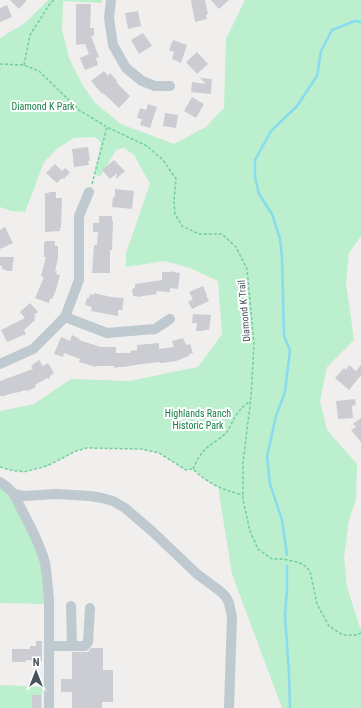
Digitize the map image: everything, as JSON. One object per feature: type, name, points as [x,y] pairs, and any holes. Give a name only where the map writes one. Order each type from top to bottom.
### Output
[{"type":"street","points":[[111,0],[109,18],[114,45],[126,68],[142,81],[155,86],[170,86]]},
{"type":"street","points":[[0,364],[33,349],[65,316],[78,280],[79,216],[89,192]]},
{"type":"street","points":[[65,316],[107,333],[155,329],[170,319]]},
{"type":"street","points":[[0,482],[14,494],[34,535],[44,562],[48,582],[49,708]]},
{"type":"street","points":[[14,494],[24,496],[57,494],[76,495],[114,501],[125,508],[154,533],[197,574],[220,591],[229,603],[232,617],[229,708]]},
{"type":"street","points":[[71,606],[72,646]]},
{"type":"street","points":[[49,646],[85,646],[88,642],[90,608]]},
{"type":"path","points":[[24,65],[30,35],[51,2],[55,0]]},
{"type":"path","name":"Diamond K Trail","points":[[0,64],[24,65],[39,70],[79,110],[107,127],[147,146],[163,160],[176,179],[174,201],[175,214],[182,226],[199,234],[222,234],[236,247],[247,269],[254,344],[251,400],[244,463],[244,500],[250,531],[258,548],[272,559],[287,560],[303,564],[310,571],[317,604],[329,626],[343,635],[357,635],[361,633]]},
{"type":"path","points":[[89,192],[107,127]]},
{"type":"path","points":[[0,467],[24,472],[47,466],[76,451],[87,448],[141,449],[159,453],[186,470],[192,469],[200,456],[209,446],[226,432],[242,408],[251,400]]},
{"type":"path","points":[[192,469],[211,484],[228,491],[244,495]]},
{"type":"green space","points":[[48,0],[102,0],[102,3],[63,1],[62,30],[69,58],[82,84],[95,103],[121,124],[174,144],[206,127],[224,108],[226,39],[245,0],[361,0],[361,236],[349,253],[346,282],[354,340],[327,367],[320,401],[327,430],[357,464],[356,499],[349,520],[344,558],[347,587],[361,628],[361,708],[282,708],[232,574],[218,487],[204,479],[193,469],[186,470],[159,453],[141,449],[87,448],[76,451],[47,466],[24,472],[0,467],[0,411],[34,404],[71,379],[129,381],[198,367],[222,334],[218,281],[190,268],[165,261],[126,267],[126,253],[150,184],[134,155],[124,148],[116,150],[100,177],[94,174],[101,143],[95,137],[74,138],[58,148],[44,162],[25,212],[11,211],[0,207],[0,38],[25,23]]},
{"type":"green space","points":[[0,482],[7,487],[41,557],[45,604],[0,603]]},
{"type":"green space","points":[[0,685],[42,687],[42,708],[0,708]]},
{"type":"building","points":[[10,0],[27,0],[19,9]]},
{"type":"building","points":[[191,0],[205,0],[208,14],[206,15],[207,19],[195,22]]},
{"type":"building","points":[[211,0],[229,0],[219,9]]},
{"type":"building","points":[[76,4],[91,4],[90,28],[94,28],[94,36],[91,36],[99,57],[96,58],[98,65],[85,70],[80,58],[89,54],[85,44],[76,45]]},
{"type":"building","points":[[7,5],[12,17],[0,22],[0,8]]},
{"type":"building","points":[[138,11],[141,26],[128,29],[125,13]]},
{"type":"building","points":[[143,33],[152,46],[139,54],[131,40]]},
{"type":"building","points":[[173,40],[187,45],[181,63],[172,59],[174,52],[169,50]]},
{"type":"building","points":[[197,52],[208,64],[197,74],[186,62]]},
{"type":"building","points":[[104,71],[108,76],[110,73],[117,81],[116,82],[130,96],[119,108],[103,93],[102,94],[91,81]]},
{"type":"building","points":[[200,78],[212,79],[211,94],[191,92],[192,82],[206,84]]},
{"type":"building","points":[[192,97],[204,104],[196,118],[184,111]]},
{"type":"building","points":[[148,104],[157,107],[150,128],[140,125],[142,119],[137,118],[140,108],[146,110]]},
{"type":"building","points":[[165,113],[178,115],[176,128],[163,126]]},
{"type":"building","points":[[88,147],[90,161],[88,161],[89,165],[74,167],[72,149]]},
{"type":"building","points":[[114,160],[125,171],[116,179],[117,173],[110,179],[102,170]]},
{"type":"building","points":[[55,164],[62,171],[65,168],[70,172],[64,179],[62,178],[57,183],[46,173]]},
{"type":"building","points":[[115,189],[134,191],[132,209],[112,207],[113,197],[115,197]]},
{"type":"building","points":[[56,192],[56,198],[62,198],[60,231],[45,232],[45,193]]},
{"type":"building","points":[[99,216],[112,216],[113,221],[112,250],[110,250],[110,273],[92,273],[94,245],[97,245],[98,232],[93,232],[93,223],[99,223]]},
{"type":"building","points":[[5,227],[13,243],[0,249],[0,230]]},
{"type":"building","points":[[45,241],[55,241],[55,246],[58,246],[58,258],[55,271],[57,271],[56,274],[60,275],[56,290],[49,303],[35,298],[44,277],[41,276],[46,257],[44,257]]},
{"type":"building","points":[[0,257],[14,257],[12,271],[2,269],[2,266],[0,266]]},
{"type":"building","points":[[172,271],[180,273],[178,289],[170,288],[170,292],[156,291],[157,294],[137,297],[133,296],[132,289],[135,288],[135,284],[162,280],[162,272]]},
{"type":"building","points":[[203,286],[209,301],[192,309],[188,302],[193,299],[189,292]]},
{"type":"building","points":[[94,293],[124,298],[122,310],[118,310],[118,316],[91,311],[92,307],[85,305],[90,294],[94,295]]},
{"type":"building","points":[[30,303],[38,312],[34,315],[36,317],[34,318],[35,320],[24,330],[26,334],[7,342],[1,330],[25,318],[20,312]]},
{"type":"building","points":[[193,314],[211,315],[209,330],[196,331],[197,323],[192,323]]},
{"type":"building","points":[[72,335],[80,339],[79,340],[101,347],[116,347],[116,353],[131,353],[130,351],[137,350],[137,345],[159,343],[159,349],[174,347],[172,341],[183,338],[186,345],[190,344],[193,353],[176,361],[163,363],[159,362],[115,368],[114,366],[96,367],[79,362],[80,359],[64,353],[63,357],[54,354],[61,337],[70,341]]},
{"type":"building","points":[[39,360],[43,366],[48,363],[54,373],[50,376],[50,379],[47,378],[35,385],[36,387],[30,390],[0,396],[0,381],[33,369],[31,366]]},
{"type":"building","points":[[349,365],[356,371],[361,365],[361,375],[349,390],[335,378],[344,368],[346,370]]},
{"type":"building","points":[[355,399],[356,405],[352,406],[353,418],[338,419],[336,401]]},
{"type":"building","points":[[361,418],[361,442],[351,430],[356,427],[353,424]]},
{"type":"building","points":[[36,641],[42,641],[42,661],[26,660],[26,662],[12,662],[12,649],[30,649],[30,646],[36,646]]},
{"type":"building","points":[[91,648],[103,648],[103,670],[113,670],[113,702],[102,702],[102,708],[72,708],[72,692],[61,692],[61,679],[72,679],[72,652],[88,652]]},
{"type":"building","points":[[32,695],[41,695],[41,708],[32,708]]},
{"type":"waterway","points":[[287,555],[282,520],[270,484],[267,457],[276,416],[285,392],[290,350],[284,336],[282,258],[280,239],[272,214],[259,194],[255,177],[255,160],[271,131],[297,106],[317,76],[321,51],[332,30],[355,21],[361,22]]},
{"type":"waterway","points":[[287,566],[285,615],[290,708]]},
{"type":"park label","name":"Diamond K Park","points":[[43,106]]},
{"type":"park label","name":"Highlands Ranch Historic Park","points":[[198,418]]}]
